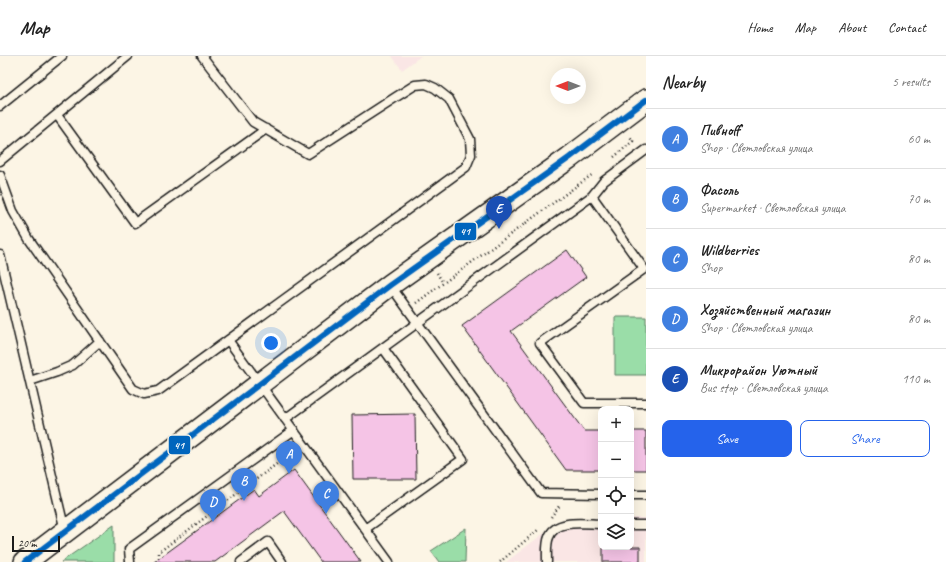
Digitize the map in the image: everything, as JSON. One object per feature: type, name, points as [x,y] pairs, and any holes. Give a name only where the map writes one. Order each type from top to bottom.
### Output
[{"type":"street","points":[[25,562],[390,285],[569,158],[646,100]]},
{"type":"lane","points":[[0,106],[62,56]]},
{"type":"lane","points":[[0,161],[128,56]]},
{"type":"lane","points":[[0,175],[13,211],[29,239],[133,389],[144,394],[158,391],[466,167],[471,155],[470,139],[450,99],[435,88],[426,84],[415,85],[308,154],[253,122],[202,56]]},
{"type":"lane","points":[[57,115],[135,224],[266,129]]},
{"type":"lane","points":[[285,419],[592,196],[604,181],[646,150]]},
{"type":"lane","points":[[592,196],[645,268],[540,343],[584,403],[646,403]]},
{"type":"lane","points":[[0,255],[65,531]]},
{"type":"lane","points":[[390,285],[541,493],[598,494]]},
{"type":"lane","points":[[228,340],[389,562]]},
{"type":"lane","points":[[30,381],[57,372],[72,365],[100,341]]},
{"type":"lane","points":[[365,529],[463,459],[383,348]]},
{"type":"lane","points":[[130,562],[129,549],[294,430]]},
{"type":"lane","points":[[634,494],[646,495]]},
{"type":"lane","points":[[547,562],[548,537],[555,528],[567,524],[598,524]]},
{"type":"lane","points":[[634,524],[646,525]]},
{"type":"lane","points":[[241,562],[268,542],[282,562]]},
{"type":"path","points":[[611,160],[633,141],[619,120]]},
{"type":"path","points":[[407,309],[594,174]]},
{"type":"path","points":[[159,562],[159,552],[294,451]]},
{"type":"path","points":[[548,522],[566,494]]},
{"type":"path","points":[[500,562],[542,527]]},
{"type":"shaded area","points":[[392,56],[421,56],[402,70]]},
{"type":"shaded area","points":[[634,518],[646,518],[646,562],[506,562],[560,521],[598,519],[598,550],[634,550]]},
{"type":"green space","points":[[615,317],[646,317],[646,375],[615,375]]},
{"type":"green space","points":[[114,525],[114,562],[61,562]]},
{"type":"green space","points":[[466,528],[465,562],[439,562],[431,551]]},
{"type":"building","points":[[567,250],[586,277],[511,331],[584,431],[598,431],[598,470],[566,470],[462,326]]},
{"type":"building","points":[[415,414],[416,479],[353,479],[352,415]]},
{"type":"building","points":[[634,431],[646,431],[646,470],[634,470]]},
{"type":"building","points":[[294,470],[361,562],[321,562],[284,511],[215,562],[154,562],[254,489],[259,496]]},
{"type":"building","points":[[634,547],[640,547],[640,562],[603,562],[603,550],[634,550]]},
{"type":"transit line","name":"41","points":[[25,562],[390,285],[569,158],[646,100]]},
{"type":"place","name":"Микрорайон Уютный","points":[[499,229]]},
{"type":"place","name":"Пивноff","points":[[289,474]]},
{"type":"place","name":"Фасоль","points":[[244,501]]},
{"type":"place","name":"Wildberries","points":[[326,514]]},
{"type":"place","name":"Хозяйственный магазин","points":[[213,522]]}]
